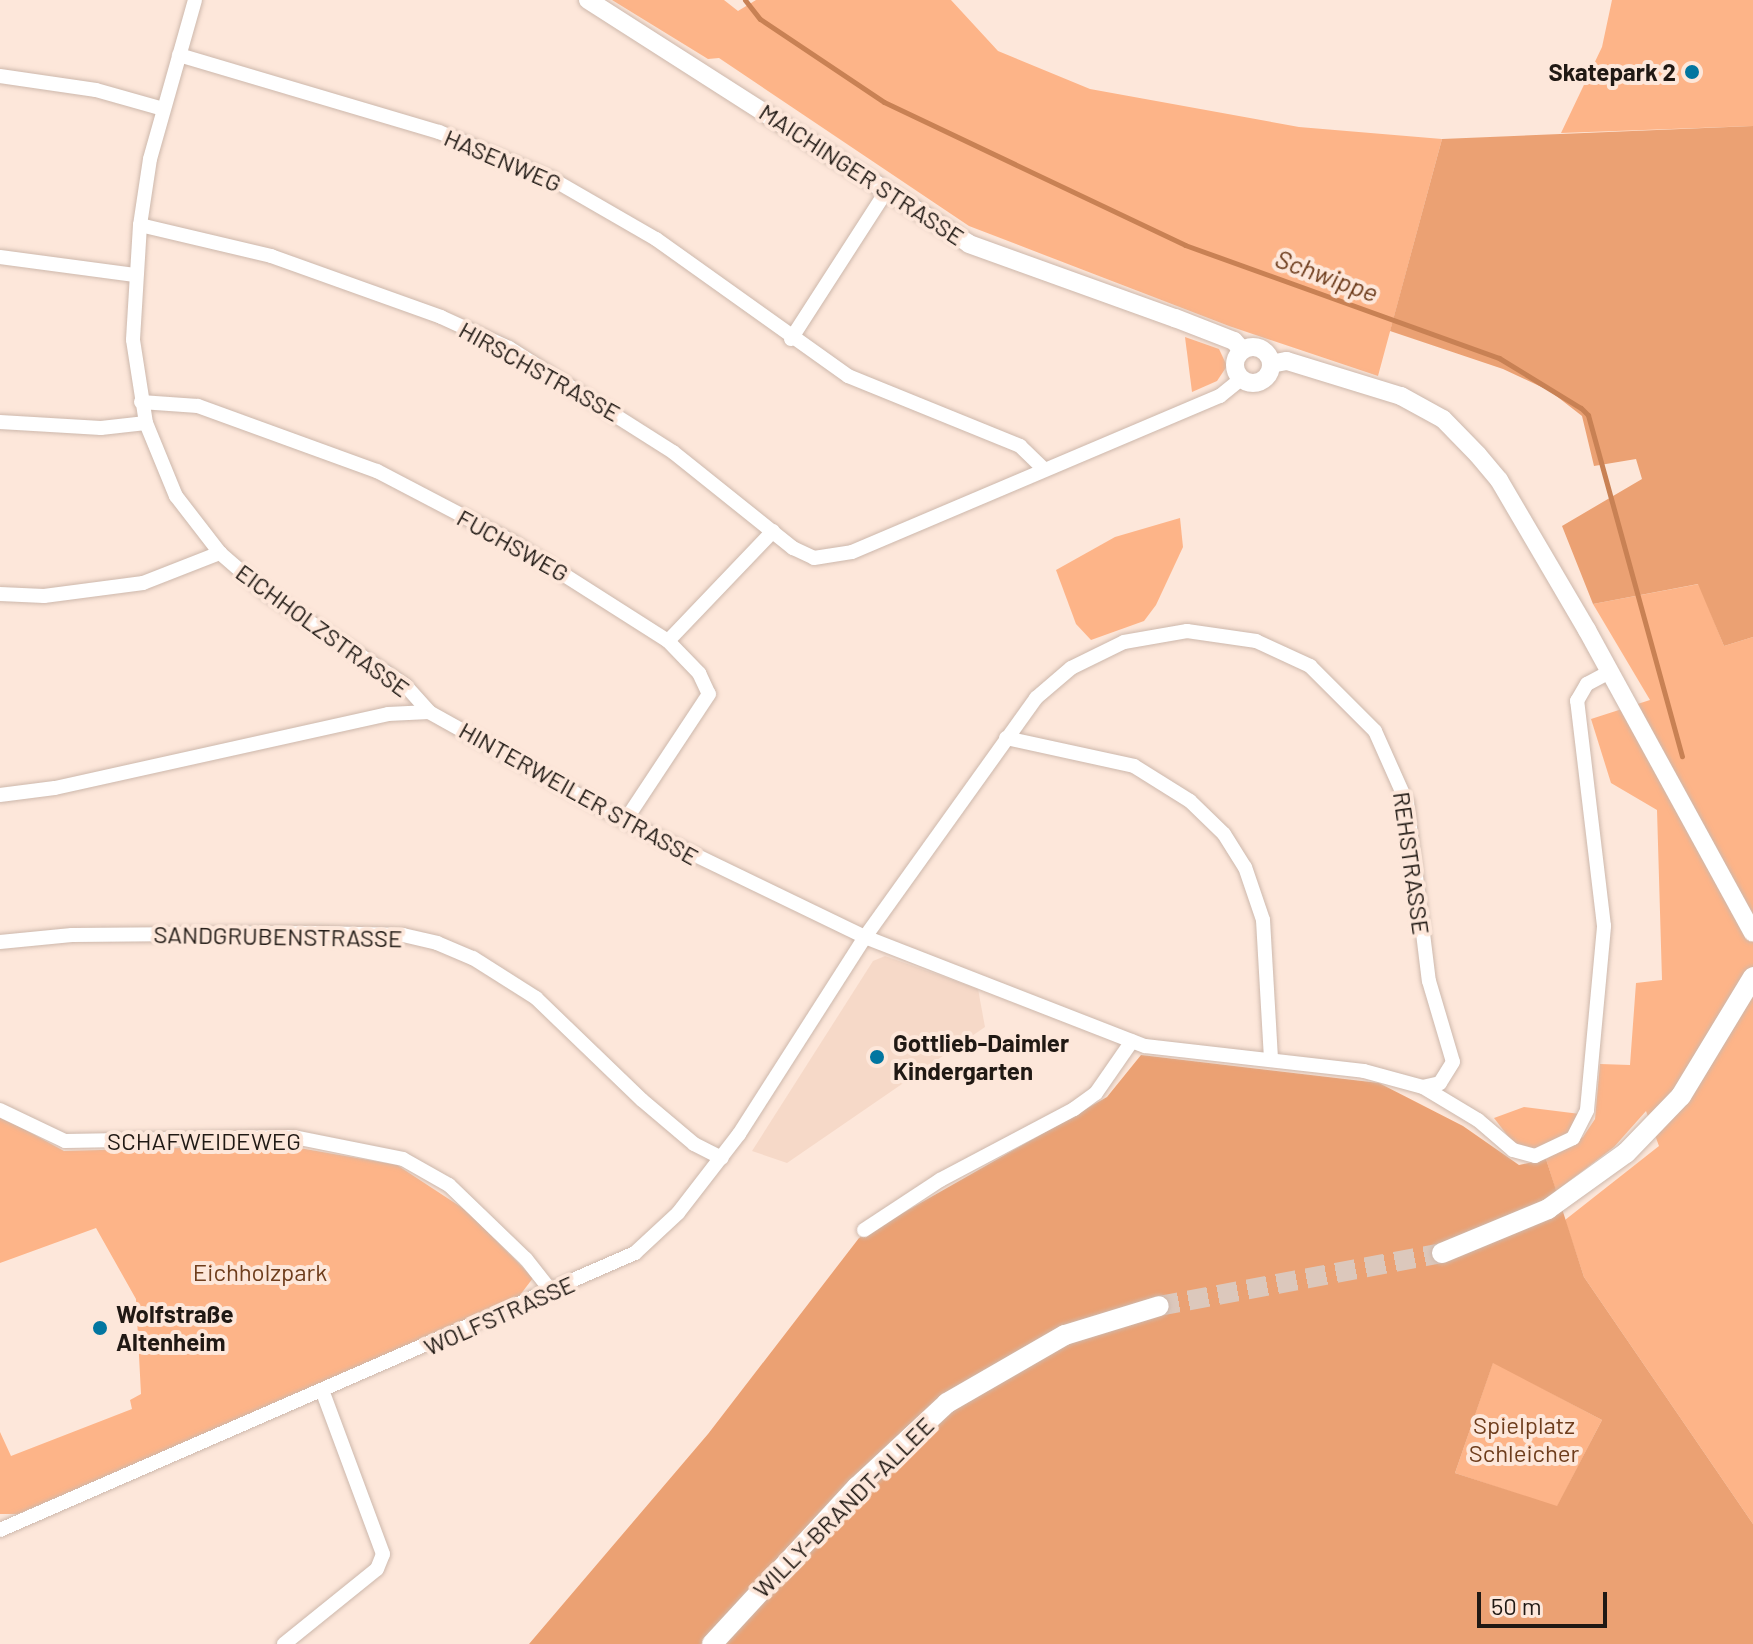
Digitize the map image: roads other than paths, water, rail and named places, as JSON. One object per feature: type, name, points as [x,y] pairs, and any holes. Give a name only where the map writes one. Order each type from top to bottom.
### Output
[{"type":"main road","points":[[1442,1253],[1548,1209],[1626,1153],[1681,1096],[1753,977]]},
{"type":"main road","name":"WILLY-BRANDT-ALLEE","points":[[712,1644],[857,1487],[947,1403],[1065,1335],[1159,1306]]},
{"type":"street","name":"EICHHOLZSTRASSE","points":[[195,0],[163,109],[140,225],[133,340],[146,423],[176,496],[220,553],[266,593],[405,685],[429,712]]},
{"type":"street","name":"MAICHINGER STRASSE","points":[[588,0],[668,46],[885,193],[969,244],[1234,341],[1242,350],[1261,348],[1271,364],[1287,361],[1371,386],[1443,419],[1499,480],[1610,672],[1753,933]]},
{"type":"street","name":"HASENWEG","points":[[179,55],[425,128],[552,179],[656,239],[791,339],[879,392],[1020,446],[1043,468]]},
{"type":"street","points":[[0,76],[96,90],[163,109]]},
{"type":"street","points":[[791,339],[885,193]]},
{"type":"street","name":"HIRSCHSTRASSE","points":[[140,225],[271,256],[465,327],[580,389],[673,452],[806,556],[834,557],[1220,396],[1241,379]]},
{"type":"street","points":[[0,257],[135,275]]},
{"type":"street","points":[[1242,350],[1234,361],[1241,379],[1258,383],[1271,364]]},
{"type":"street","name":"FUCHSWEG","points":[[141,402],[198,406],[377,471],[511,541],[668,641],[699,673],[709,694],[625,821]]},
{"type":"street","points":[[0,422],[101,428],[146,423]]},
{"type":"street","points":[[668,641],[773,531]]},
{"type":"street","points":[[0,594],[44,596],[143,583],[220,553]]},
{"type":"street","name":"REHSTRASSE","points":[[865,937],[1036,698],[1071,668],[1104,649],[1154,635],[1207,632],[1256,641],[1327,680],[1375,731],[1407,803],[1429,981],[1453,1062],[1440,1083],[1423,1087]]},
{"type":"street","name":"HINTERWEILER STRASSE","points":[[0,795],[85,782],[388,714],[429,712],[625,821],[865,937],[1132,1041],[1364,1071],[1423,1087],[1524,1155],[1556,1150],[1584,1123],[1597,1040],[1604,926],[1577,701],[1587,684],[1610,672]]},
{"type":"street","points":[[1006,738],[1134,766],[1190,801],[1224,834],[1245,867],[1263,920],[1271,1058]]},
{"type":"street","name":"SANDGRUBENSTRASSE","points":[[0,942],[72,935],[314,933],[403,935],[437,943],[473,958],[536,998],[642,1100],[694,1144],[722,1158]]},
{"type":"street","name":"WOLFSTRASSE","points":[[0,1530],[323,1393],[635,1253],[678,1213],[722,1158],[865,937]]},
{"type":"street","points":[[864,1230],[940,1180],[1074,1109],[1104,1084],[1132,1041]]},
{"type":"street","name":"SCHAFWEIDEWEG","points":[[0,1110],[65,1141],[294,1137],[403,1159],[466,1200],[552,1292]]},
{"type":"street","points":[[284,1644],[381,1562],[383,1545],[323,1393]]},
{"type":"waterway","name":"Schwippe","points":[[745,0],[760,19],[884,102],[1185,245],[1499,358],[1581,408],[1588,415],[1682,756]]},
{"type":"tunnel","points":[[1159,1306],[1442,1253]]},
{"type":"place","name":"Skatepark 2","points":[[1692,72]]},
{"type":"place","name":"Gottlieb-Daimler Kindergarten","points":[[877,1057]]},
{"type":"place","name":"Wolfstraße Altenheim","points":[[100,1328]]},
{"type":"park label","name":"Eichholzpark","points":[[260,1272]]},
{"type":"park label","name":"Spielplatz Schleicher","points":[[1524,1439]]}]
